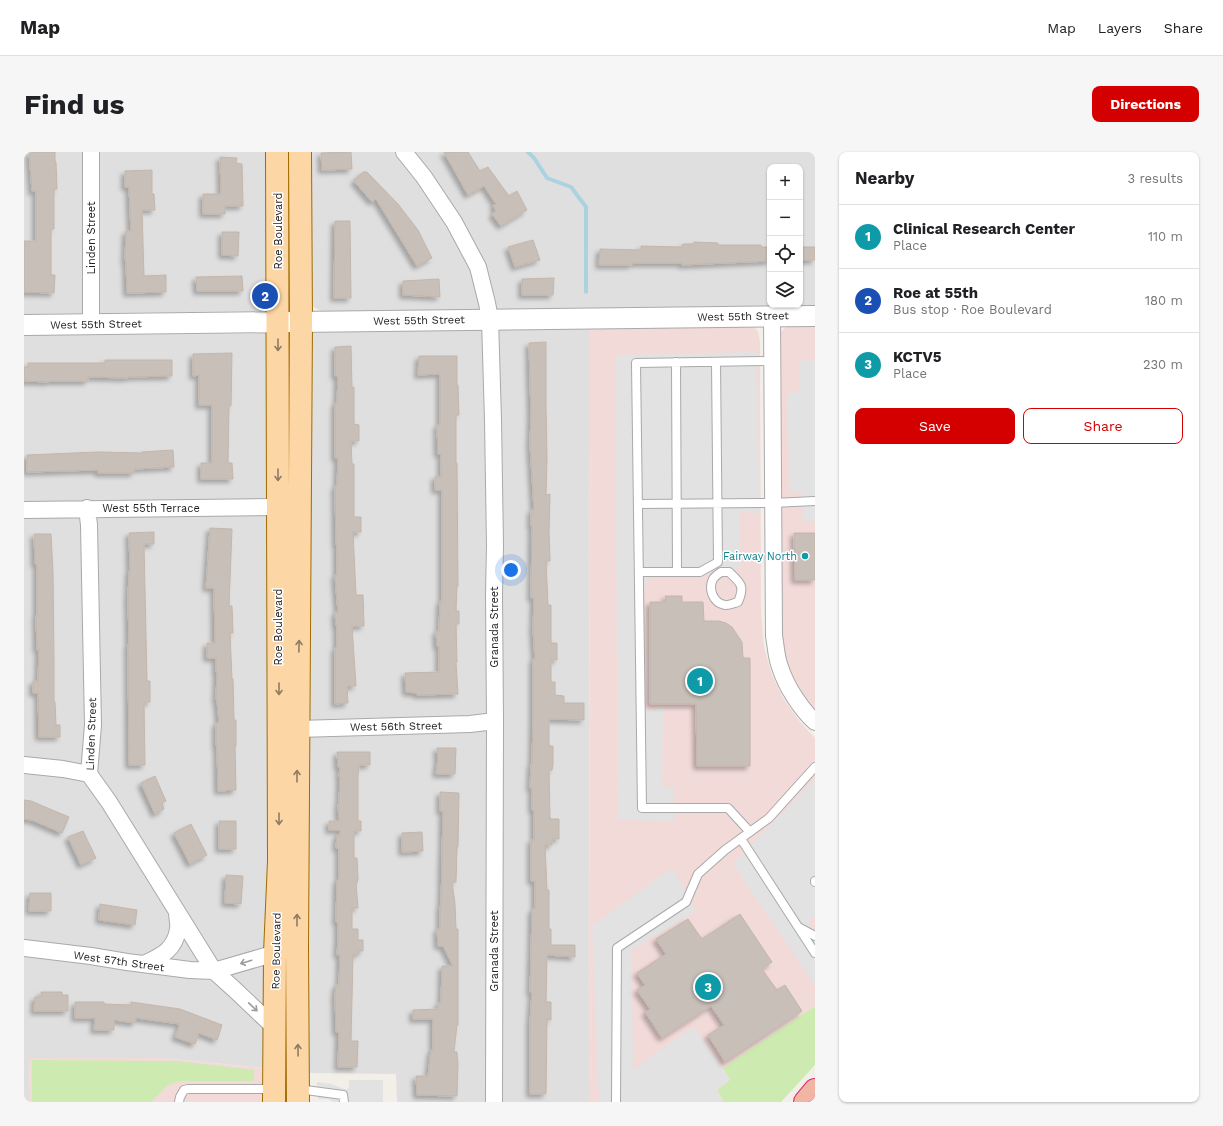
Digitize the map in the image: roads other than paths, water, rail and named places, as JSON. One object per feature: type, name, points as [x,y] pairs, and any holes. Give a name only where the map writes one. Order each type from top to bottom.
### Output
[{"type":"highway","points":[[805,1102],[815,1090]]},
{"type":"main road","name":"Roe Boulevard","points":[[277,152],[279,861],[275,953],[274,1027],[286,1094]]},
{"type":"main road","name":"Roe Boulevard","points":[[286,1094],[297,948],[300,616],[300,152]]},
{"type":"street","name":"Linden Street","points":[[91,152],[92,324]]},
{"type":"street","name":"Granada Street","points":[[404,152],[424,177],[454,222],[478,267],[490,319],[495,545],[494,1102]]},
{"type":"street","points":[[772,316],[774,636],[780,667],[792,693],[807,714],[815,722]]},
{"type":"street","name":"West 55th Street","points":[[24,325],[815,316]]},
{"type":"street","name":"West 55th Terrace","points":[[24,510],[87,508],[278,507]]},
{"type":"street","name":"Linden Street","points":[[87,508],[89,525],[93,725],[89,774],[109,802],[214,971]]},
{"type":"street","name":"West 56th Street","points":[[298,728],[470,724],[495,721]]},
{"type":"street","points":[[24,765],[63,769],[89,774]]},
{"type":"street","points":[[144,964],[158,957],[172,946],[179,928],[176,911]]},
{"type":"street","name":"West 57th Street","points":[[24,948],[190,970],[214,971],[297,948]]},
{"type":"street","points":[[214,971],[274,1027]]},
{"type":"lane","points":[[750,832],[728,808],[642,808],[636,363],[772,361]]},
{"type":"lane","points":[[676,362],[677,572]]},
{"type":"lane","points":[[639,572],[700,572],[718,562],[716,362]]},
{"type":"lane","points":[[638,504],[773,503],[815,501]]},
{"type":"lane","points":[[706,569],[714,577]]},
{"type":"lane","points":[[721,572],[729,572],[737,579],[741,586],[742,592],[738,602],[726,605],[717,601],[712,595],[711,585],[714,577],[721,572]]},
{"type":"lane","points":[[616,1102],[617,948],[686,902],[698,874],[726,850],[769,818],[813,772]]},
{"type":"lane","points":[[741,839],[815,953]]},
{"type":"lane","points":[[798,926],[815,936]]},
{"type":"lane","points":[[179,1102],[184,1090],[188,1089],[286,1094],[343,1095],[344,1102]]},
{"type":"waterway","points":[[528,152],[534,158],[547,178],[571,187],[586,207],[586,292]]},
{"type":"place","name":"Roe at 55th","points":[[265,296]]},
{"type":"place","name":"Fairway North","points":[[805,556]]},
{"type":"place","name":"Clinical Research Center","points":[[700,681]]},
{"type":"place","name":"KCTV5","points":[[708,987]]}]
